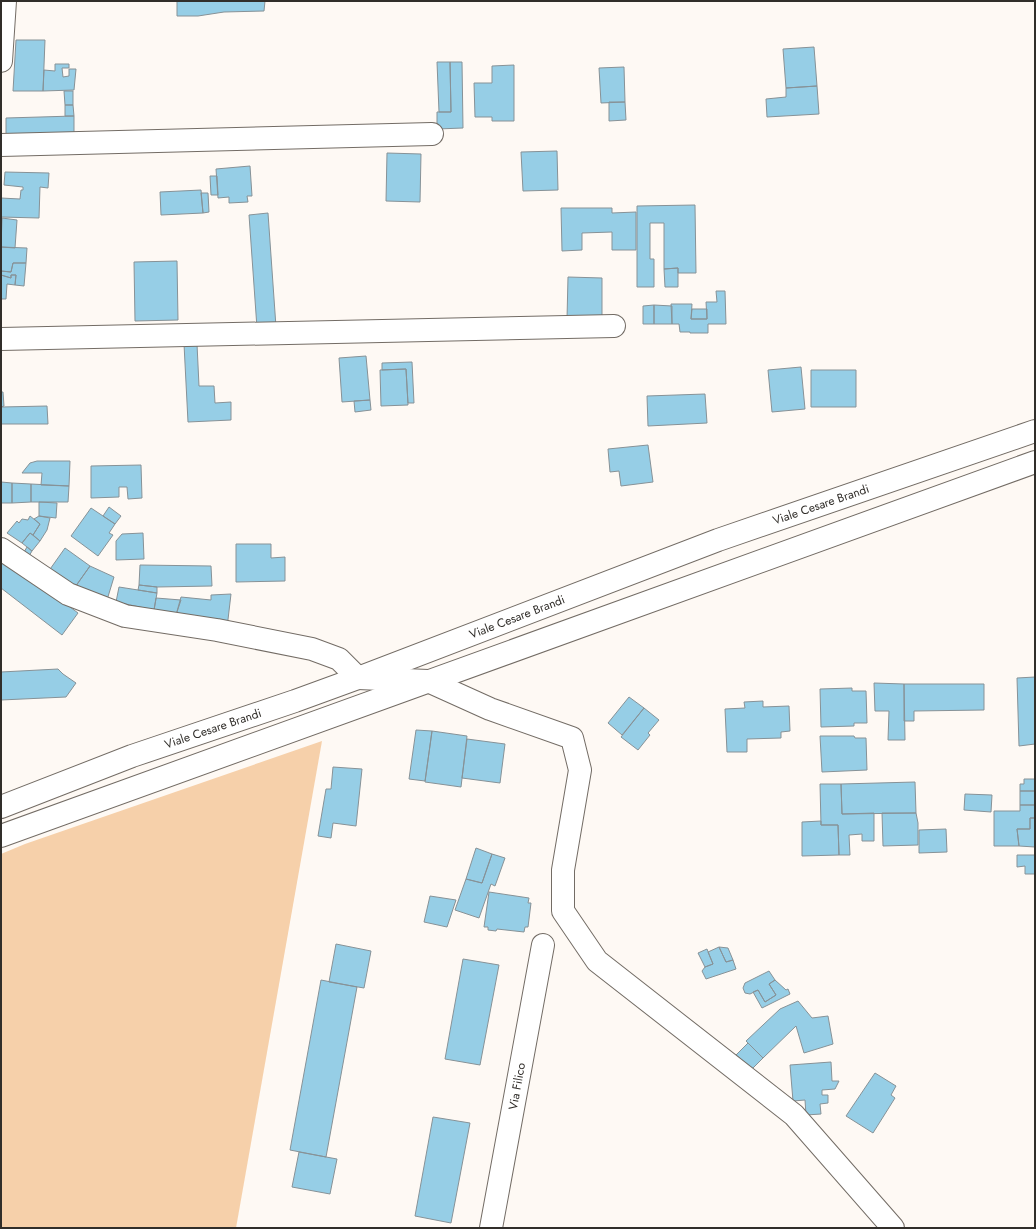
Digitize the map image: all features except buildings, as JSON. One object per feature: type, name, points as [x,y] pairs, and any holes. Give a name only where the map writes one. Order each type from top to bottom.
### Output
[{"type":"street","points":[[1,61],[5,1]]},
{"type":"street","points":[[1,144],[432,134]]},
{"type":"street","points":[[1,339],[614,326]]},
{"type":"street","name":"Viale Cesare Brandi","points":[[1,807],[132,756],[358,678],[718,540],[1035,431]]},
{"type":"street","points":[[1,836],[1035,462]]},
{"type":"street","points":[[1,549],[68,594],[125,616],[217,630],[312,649],[339,659],[358,678],[428,681],[490,709],[572,738],[580,770],[564,870],[563,911],[597,961],[794,1115],[893,1228]]},
{"type":"street","name":"Via Filico","points":[[491,1228],[543,945]]},
{"type":"shaded area","points":[[322,741],[236,1228],[1,1228],[1,854],[25,844]]}]
